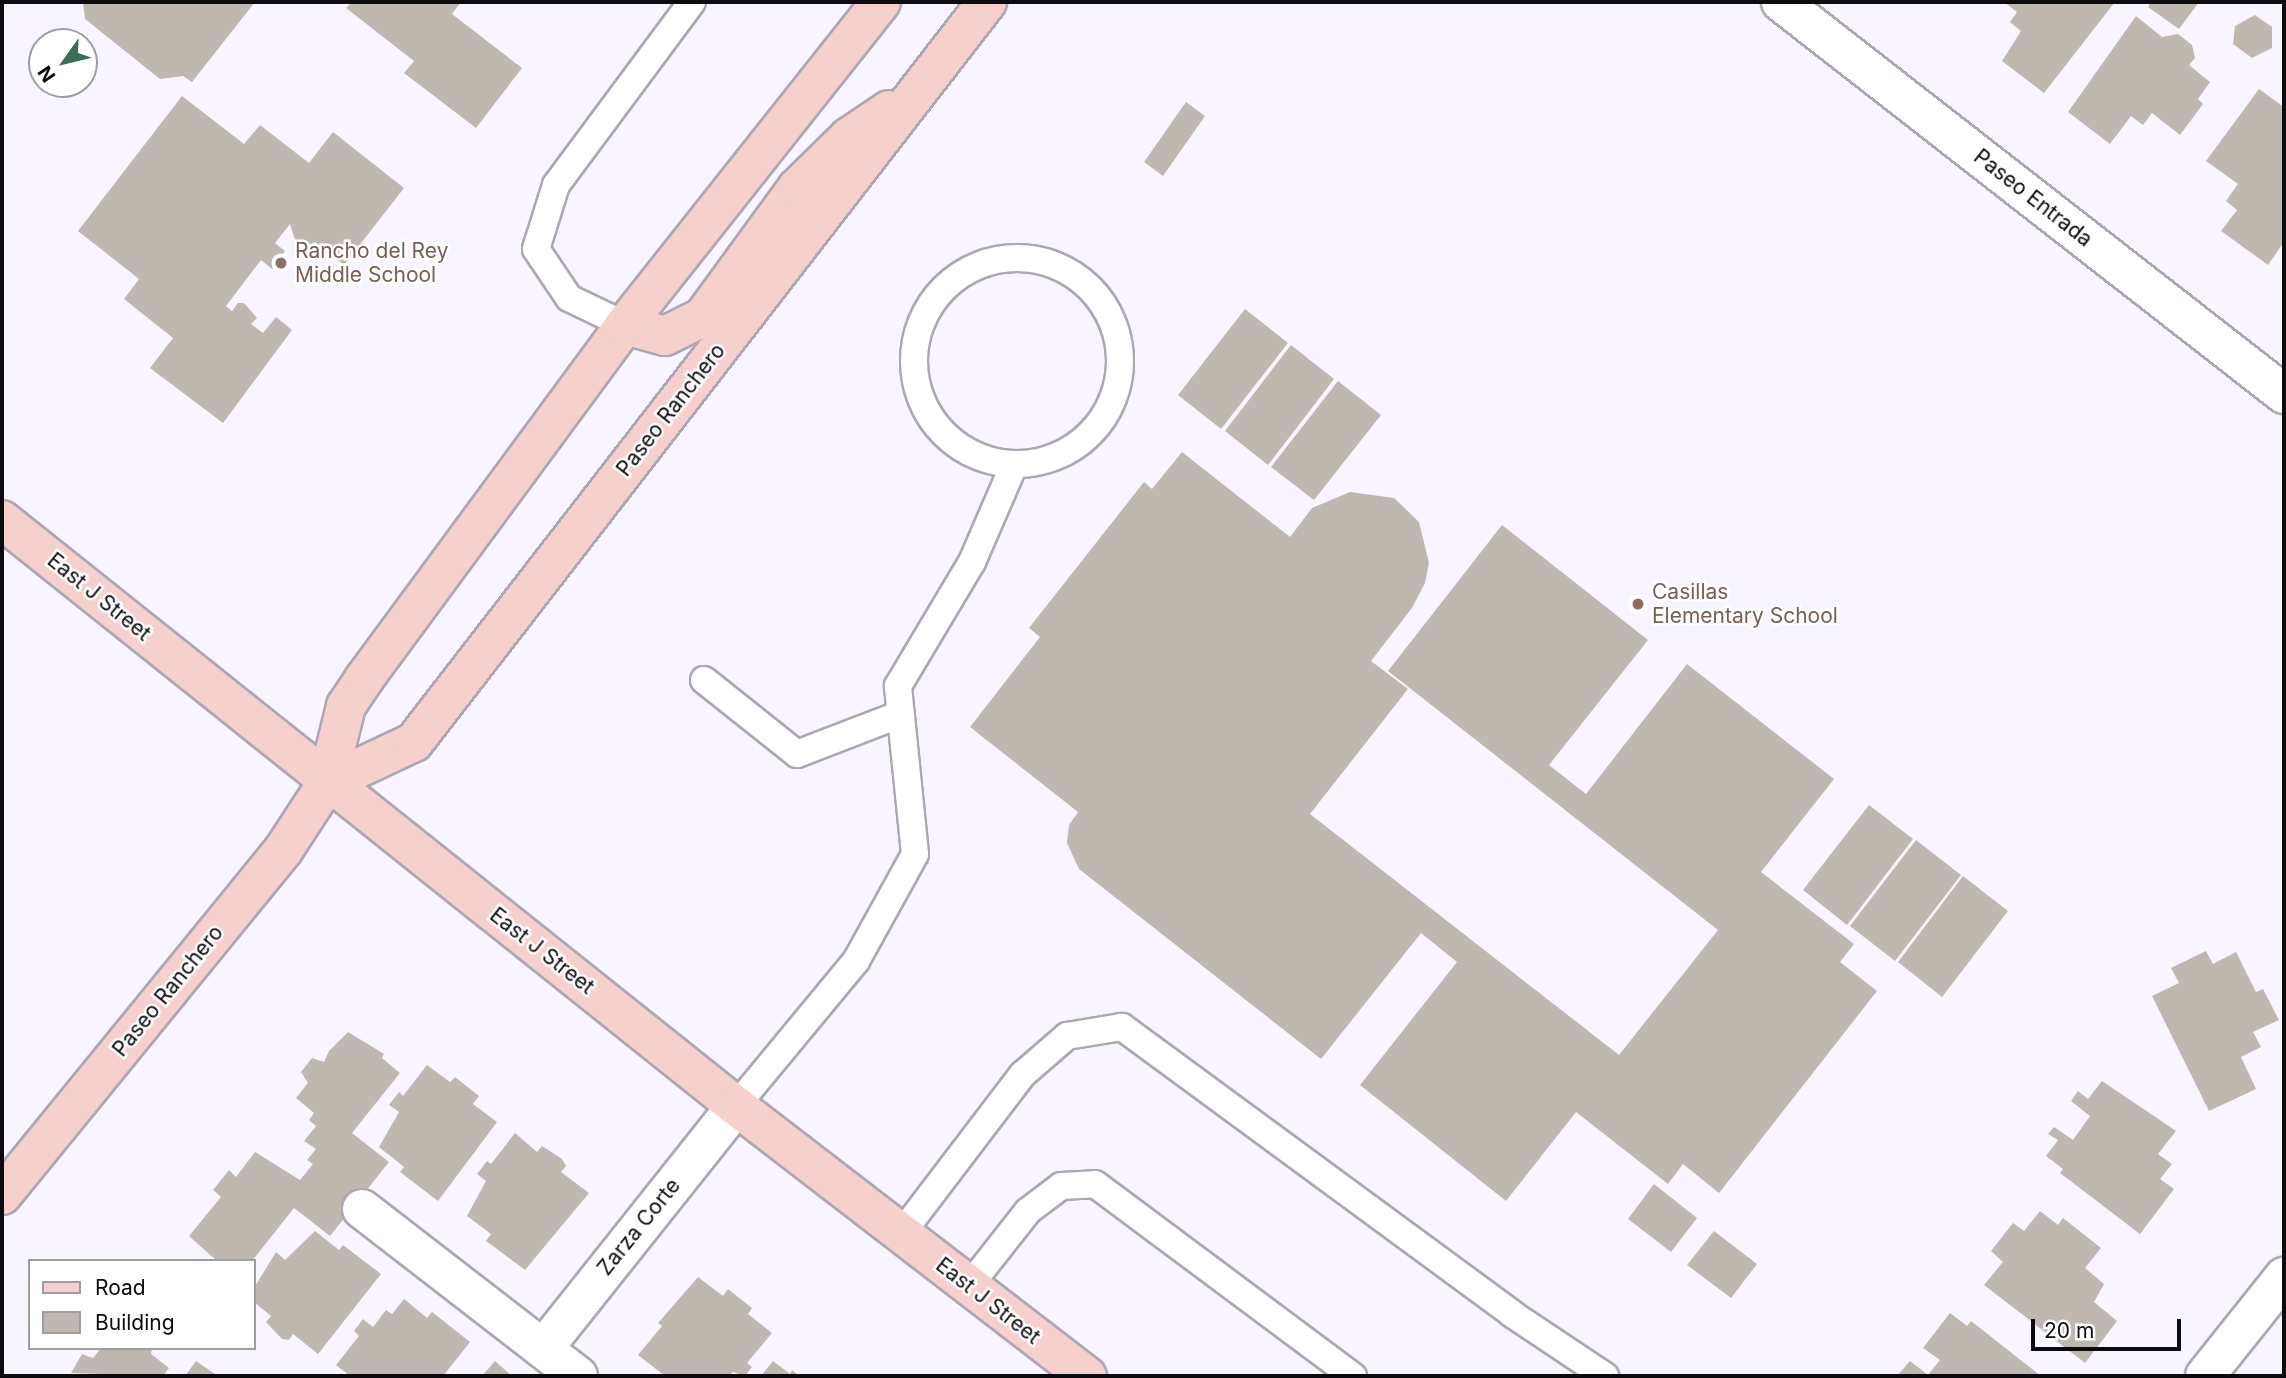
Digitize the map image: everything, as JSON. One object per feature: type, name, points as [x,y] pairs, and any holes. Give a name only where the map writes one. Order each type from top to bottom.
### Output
[{"type":"main road","name":"Paseo Ranchero","points":[[2,1195],[284,849],[327,783],[346,706],[625,324],[881,2]]},
{"type":"main road","name":"Paseo Ranchero","points":[[327,783],[414,742],[987,2]]},
{"type":"main road","points":[[625,324],[665,337],[703,317],[797,188],[849,137],[919,90]]},
{"type":"main road","name":"East J Street","points":[[2,520],[327,783],[736,1106],[1087,1376]]},
{"type":"street","name":"Paseo Entrada","points":[[1781,2],[2284,394]]},
{"type":"street","name":"Zarza Corte","points":[[542,1349],[736,1106]]},
{"type":"street","points":[[362,1209],[578,1376]]},
{"type":"street","points":[[2205,1376],[2284,1277]]},
{"type":"lane","points":[[625,324],[569,298],[536,249],[556,185],[692,2]]},
{"type":"lane","points":[[1019,257],[1051,262],[1079,278],[1102,302],[1116,331],[1120,363],[1114,395],[1099,424],[1076,446],[1046,461],[1014,465],[979,457],[948,438],[925,410],[913,376],[914,340],[928,306],[952,279],[983,262],[1019,257]]},
{"type":"lane","points":[[736,1106],[856,961],[915,854],[898,686],[972,562],[1014,465]]},
{"type":"lane","points":[[704,680],[797,754],[901,714]]},
{"type":"lane","points":[[901,1234],[1022,1075],[1067,1036],[1122,1027],[1501,1306],[1605,1376]]},
{"type":"lane","points":[[968,1286],[1028,1211],[1060,1186],[1095,1184],[1353,1376]]},
{"type":"building","points":[[83,2],[255,2],[192,82],[183,76],[160,79],[85,19]]},
{"type":"building","points":[[352,2],[461,2],[452,14],[522,68],[476,128],[404,73],[414,61],[346,8]]},
{"type":"building","points":[[2004,2],[2115,2],[2044,93],[2002,61],[2021,31],[2010,22],[2017,12]]},
{"type":"building","points":[[2151,2],[2199,2],[2179,29],[2148,7]]},
{"type":"building","points":[[2255,15],[2272,27],[2272,48],[2252,58],[2233,44],[2235,26]]},
{"type":"building","points":[[2136,16],[2162,37],[2178,34],[2192,45],[2195,58],[2189,65],[2210,82],[2198,99],[2203,104],[2180,135],[2152,113],[2143,125],[2131,116],[2110,144],[2068,112]]},
{"type":"building","points":[[2259,89],[2284,107],[2284,242],[2268,265],[2221,231],[2237,210],[2226,201],[2238,184],[2206,161]]},
{"type":"building","points":[[182,96],[244,144],[260,125],[309,163],[333,132],[404,188],[344,265],[315,242],[305,247],[295,240],[290,224],[275,243],[285,251],[272,269],[261,260],[226,306],[232,311],[238,303],[244,303],[257,318],[251,324],[263,333],[276,317],[292,330],[223,423],[150,368],[173,338],[124,299],[139,279],[78,231]]},
{"type":"building","points":[[1186,102],[1205,116],[1163,176],[1144,162]]},
{"type":"building","points":[[1245,309],[1288,343],[1221,429],[1178,395]]},
{"type":"building","points":[[1291,345],[1334,379],[1268,465],[1225,431]]},
{"type":"building","points":[[1338,381],[1381,415],[1314,500],[1271,467]]},
{"type":"building","points":[[1182,452],[1290,537],[1312,508],[1350,492],[1394,498],[1419,522],[1429,563],[1425,583],[1412,608],[1371,661],[1408,689],[1310,814],[1619,1055],[1718,930],[1388,671],[1502,525],[1648,640],[1549,765],[1586,794],[1687,664],[1834,779],[1761,872],[1854,944],[1840,962],[1877,991],[1719,1193],[1683,1164],[1668,1184],[1576,1112],[1506,1201],[1360,1085],[1457,962],[1421,933],[1321,1059],[1079,869],[1067,843],[1069,825],[1078,812],[970,727],[1040,637],[1029,628],[1144,482],[1152,489]]},
{"type":"building","points":[[1869,805],[1913,839],[1847,925],[1803,890]]},
{"type":"building","points":[[1916,840],[1961,875],[1895,961],[1850,926]]},
{"type":"building","points":[[1963,876],[2008,911],[1942,997],[1898,962]]},
{"type":"building","points":[[2206,951],[2213,964],[2236,952],[2256,992],[2263,989],[2279,1020],[2253,1032],[2261,1047],[2241,1057],[2256,1089],[2209,1111],[2152,996],[2179,983],[2171,968]]},
{"type":"building","points":[[348,1032],[384,1054],[382,1058],[400,1073],[352,1133],[389,1162],[330,1236],[294,1208],[254,1259],[215,1259],[189,1236],[221,1197],[213,1190],[229,1170],[236,1177],[255,1152],[300,1180],[313,1164],[307,1160],[316,1149],[304,1141],[316,1126],[309,1120],[314,1113],[296,1098],[308,1083],[301,1072],[312,1058],[324,1062],[329,1051]]},
{"type":"building","points":[[427,1065],[450,1082],[455,1077],[479,1096],[473,1104],[497,1122],[438,1201],[400,1172],[404,1167],[379,1147],[399,1112],[389,1105],[399,1092],[403,1096]]},
{"type":"building","points":[[2102,1081],[2176,1131],[2158,1154],[2172,1164],[2160,1179],[2174,1189],[2140,1234],[2060,1173],[2063,1169],[2046,1156],[2058,1140],[2048,1134],[2054,1127],[2073,1140],[2090,1116],[2071,1101],[2078,1091],[2088,1099]]},
{"type":"building","points":[[515,1133],[537,1152],[542,1146],[562,1159],[566,1166],[561,1172],[589,1193],[525,1270],[486,1241],[491,1234],[467,1216],[486,1181],[477,1174],[487,1161],[491,1164]]},
{"type":"building","points":[[1654,1184],[1697,1218],[1671,1252],[1628,1219]]},
{"type":"building","points":[[2040,1211],[2058,1225],[2063,1218],[2101,1248],[2085,1268],[2104,1284],[2094,1302],[2117,1321],[2085,1363],[1984,1285],[2003,1262],[1991,1251],[2013,1223],[2024,1231]]},
{"type":"building","points":[[315,1231],[339,1250],[343,1245],[381,1274],[318,1354],[293,1334],[289,1340],[282,1339],[266,1322],[271,1316],[256,1304],[256,1285],[276,1252],[285,1260]]},
{"type":"building","points":[[1714,1231],[1757,1264],[1731,1298],[1687,1265]]},
{"type":"building","points":[[698,1277],[723,1296],[728,1289],[752,1308],[748,1314],[772,1333],[747,1363],[752,1367],[745,1376],[733,1372],[729,1376],[665,1376],[638,1355],[662,1326],[658,1323]]},
{"type":"building","points":[[404,1299],[427,1318],[432,1312],[470,1342],[443,1376],[350,1376],[336,1365],[359,1336],[354,1331],[363,1319],[373,1327],[386,1310],[392,1314]]},
{"type":"building","points":[[1950,1313],[1967,1326],[1971,1321],[2041,1376],[1897,1376],[1910,1361],[1928,1375],[1940,1360],[1923,1348]]},
{"type":"building","points":[[99,1350],[152,1350],[151,1354],[169,1368],[163,1376],[71,1373],[82,1354],[93,1358]]},
{"type":"building","points":[[196,1361],[215,1374],[185,1376]]},
{"type":"building","points":[[495,1361],[512,1376],[482,1376]]},
{"type":"building","points":[[773,1361],[790,1374],[792,1370],[799,1376],[761,1376]]},
{"type":"place","name":"Rancho del Rey Middle School","points":[[281,263]]},
{"type":"place","name":"Casillas Elementary School","points":[[1638,604]]}]
